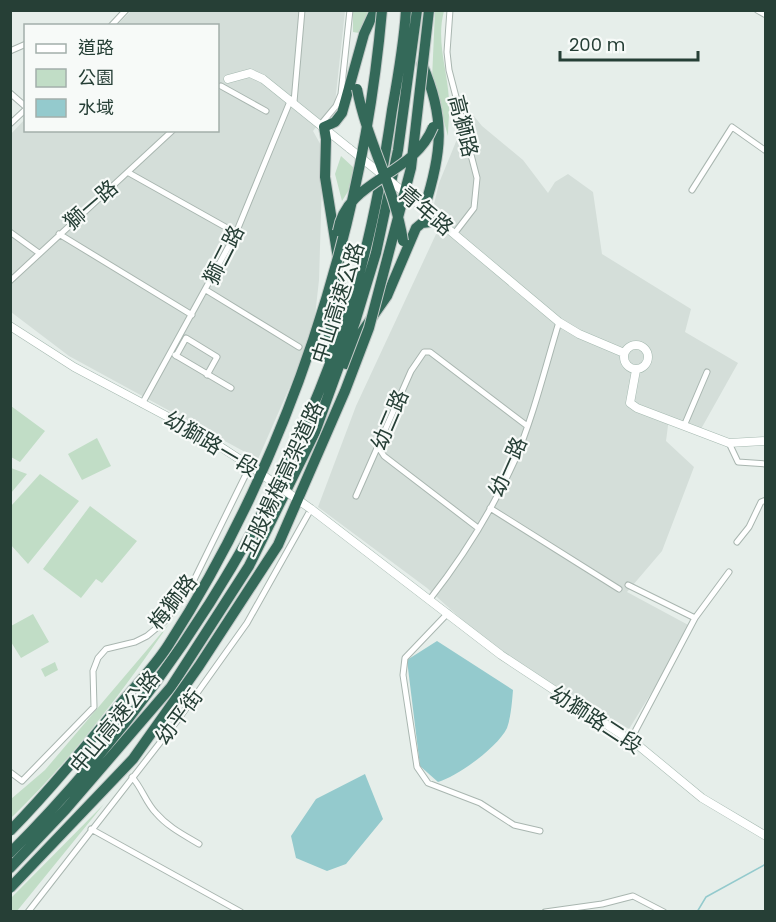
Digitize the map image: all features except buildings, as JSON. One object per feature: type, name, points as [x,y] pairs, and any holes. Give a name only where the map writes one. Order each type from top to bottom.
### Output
[{"type":"highway","points":[[308,415],[339,301],[340,271],[325,177],[327,139],[322,126],[335,122],[342,113],[364,34],[375,10]]},
{"type":"highway","name":"五股楊梅高架道路","points":[[10,831],[93,737],[168,646],[239,524],[326,304],[350,210],[366,129],[382,10]]},
{"type":"highway","name":"中山高速公路","points":[[10,853],[62,801],[162,675],[238,556],[308,415],[347,315],[367,242],[384,164],[406,10]]},
{"type":"highway","points":[[418,10],[418,54],[434,93],[439,138],[436,171],[424,209]]},
{"type":"highway","name":"中山高速公路","points":[[10,868],[66,810],[171,687],[249,566],[315,432],[376,253],[398,150],[418,10]]},
{"type":"highway","name":"五股楊梅高架道路","points":[[10,888],[133,759],[199,666],[278,544],[345,391],[372,318],[411,168],[429,10]]},
{"type":"highway","points":[[354,75],[364,122],[395,204],[403,242],[401,264]]},
{"type":"highway","points":[[335,245],[348,204],[363,189],[386,177],[418,151],[438,115]]},
{"type":"highway","points":[[315,432],[357,339],[387,296],[416,228],[422,223],[438,221]]},
{"type":"street","name":"獅二路","points":[[142,404],[173,354],[236,233],[292,101],[302,10]]},
{"type":"street","points":[[322,126],[336,106],[341,94],[350,10]]},
{"type":"street","name":"高獅路","points":[[450,10],[447,52],[449,70],[477,178],[474,208],[454,234]]},
{"type":"street","points":[[757,10],[765,15]]},
{"type":"street","points":[[113,24],[122,12]]},
{"type":"street","points":[[10,51],[24,45]]},
{"type":"street","name":"青年路","points":[[228,79],[250,73],[264,79],[386,177],[559,322],[579,334],[624,353],[637,345],[646,350],[648,355],[646,365],[636,370]]},
{"type":"street","points":[[228,79],[219,88],[266,111]]},
{"type":"street","points":[[10,93],[24,106]]},
{"type":"street","points":[[10,124],[24,110]]},
{"type":"street","points":[[692,190],[732,127],[765,151]]},
{"type":"street","name":"獅一路","points":[[10,281],[171,132]]},
{"type":"street","points":[[129,173],[236,233]]},
{"type":"street","points":[[10,232],[39,253]]},
{"type":"street","points":[[59,234],[192,315]]},
{"type":"street","points":[[206,290],[299,346]]},
{"type":"street","name":"幼一路","points":[[430,599],[478,528],[514,461],[559,322]]},
{"type":"street","name":"幼獅路一段","points":[[10,326],[74,367],[204,436],[311,508],[430,599]]},
{"type":"street","points":[[207,375],[217,357],[186,338],[173,354],[207,375],[231,388]]},
{"type":"street","name":"幼二路","points":[[356,496],[416,362],[424,352],[430,352],[526,425]]},
{"type":"street","points":[[624,353],[627,366],[636,370],[630,403],[729,443],[765,441]]},
{"type":"street","points":[[684,426],[707,372]]},
{"type":"street","points":[[729,443],[738,462],[765,464]]},
{"type":"street","points":[[379,448],[384,456],[478,528]]},
{"type":"street","name":"梅獅路","points":[[10,772],[22,780],[94,707],[93,671],[98,658],[106,649],[135,642],[165,621],[193,582],[250,466]]},
{"type":"street","points":[[736,542],[749,527],[761,502],[765,500]]},
{"type":"street","name":"幼平街","points":[[28,912],[180,717],[247,623],[311,508]]},
{"type":"street","points":[[490,508],[619,589]]},
{"type":"street","points":[[630,741],[695,618],[729,572]]},
{"type":"street","points":[[628,585],[695,618]]},
{"type":"street","name":"幼獅路二段","points":[[430,599],[550,690],[630,741],[702,798],[765,836]]},
{"type":"street","points":[[448,613],[405,658],[403,675],[417,767],[429,783],[480,803],[514,825],[540,831]]},
{"type":"street","points":[[132,777],[143,789],[154,812],[169,825],[199,844]]},
{"type":"street","points":[[92,829],[241,912]]},
{"type":"street","points":[[545,912],[602,904],[633,896],[664,912]]},
{"type":"shaded area","points":[[131,11],[345,11],[335,103],[313,131],[323,149],[319,280],[313,334],[258,459],[69,356],[11,312],[10,135],[24,120],[24,132],[219,132],[219,24],[118,24]]},
{"type":"shaded area","points":[[469,110],[482,126],[523,160],[548,193],[555,182],[568,174],[593,192],[602,254],[691,309],[685,332],[738,363],[701,429],[669,418],[666,441],[694,467],[662,551],[627,592],[692,627],[629,729],[530,671],[470,627],[427,588],[318,507],[356,406],[437,232],[434,204],[439,183]]},
{"type":"green space","points":[[353,11],[368,11],[359,33],[353,32]]},
{"type":"green space","points":[[435,11],[444,11],[441,33],[449,99],[448,136],[432,79]]},
{"type":"green space","points":[[341,156],[354,168],[352,185],[342,201],[335,174]]},
{"type":"green space","points":[[11,406],[45,431],[20,462],[11,457]]},
{"type":"green space","points":[[97,438],[111,466],[82,480],[68,454]]},
{"type":"green space","points":[[10,468],[27,474],[11,493]]},
{"type":"green space","points":[[40,474],[79,501],[28,564],[11,545],[11,506]]},
{"type":"green space","points":[[90,506],[137,541],[102,583],[96,579],[81,598],[43,569]]},
{"type":"green space","points":[[33,614],[49,642],[21,658],[11,642],[11,626]]},
{"type":"green space","points":[[169,624],[95,725],[55,773],[11,818],[11,799],[45,770]]},
{"type":"green space","points":[[55,662],[58,670],[45,677],[41,669]]},
{"type":"green space","points":[[104,804],[17,911],[11,911],[11,898]]},
{"type":"water","points":[[437,641],[513,690],[507,728],[502,736],[477,760],[456,774],[438,782],[420,766],[407,660]]},
{"type":"water","points":[[365,774],[383,819],[346,864],[327,871],[296,858],[291,836],[316,799]]},
{"type":"waterway","points":[[697,912],[706,897],[766,864]]}]
